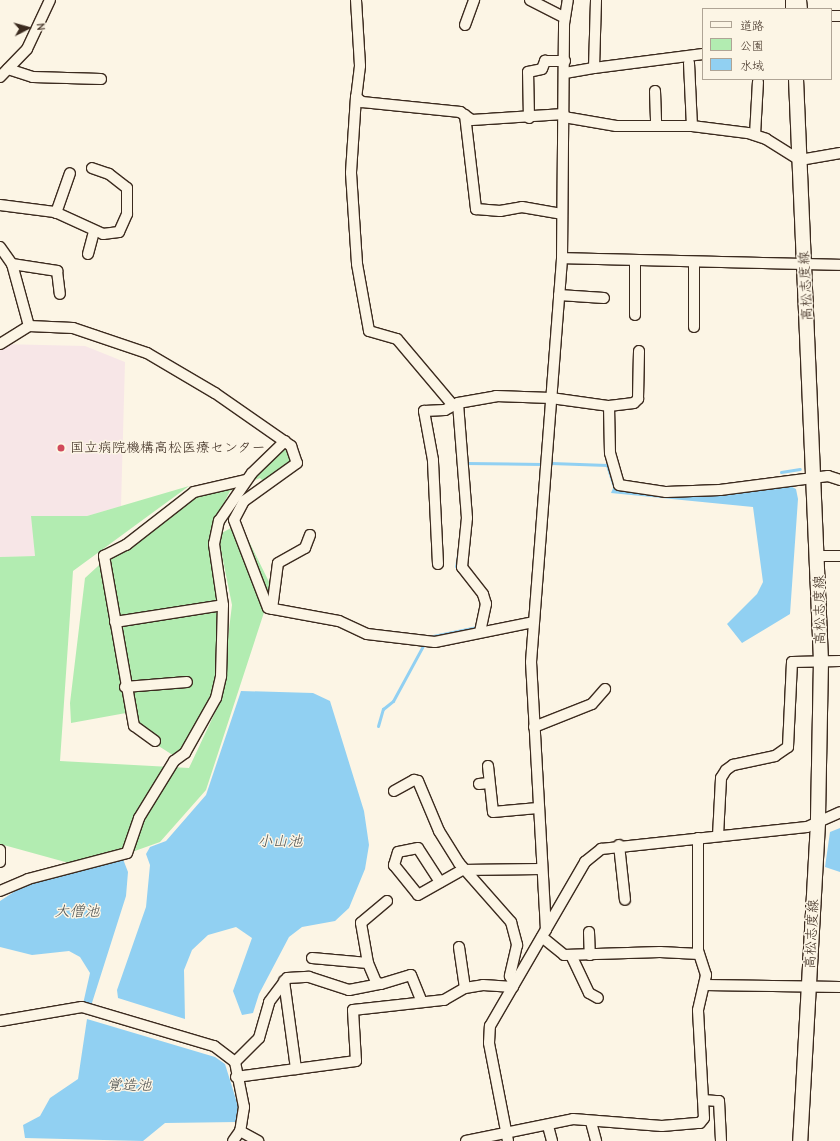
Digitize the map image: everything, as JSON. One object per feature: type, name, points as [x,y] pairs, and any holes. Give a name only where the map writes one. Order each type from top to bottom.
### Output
[{"type":"main road","name":"高松志度線","points":[[796,80],[819,556],[821,661],[818,822],[800,1141]]},
{"type":"street","points":[[3,73],[27,49],[50,0]]},
{"type":"street","points":[[356,0],[360,66],[356,97],[351,173],[357,264],[369,331],[397,339],[405,346],[455,403],[467,518],[462,567],[485,599],[480,632]]},
{"type":"street","points":[[465,25],[474,0]]},
{"type":"street","points":[[530,0],[565,18]]},
{"type":"street","points":[[568,0],[565,18],[561,214],[562,258],[531,662],[544,933],[564,955],[660,952],[699,954]]},
{"type":"street","points":[[594,68],[596,0]]},
{"type":"street","points":[[565,73],[702,54]]},
{"type":"street","points":[[529,118],[528,72],[542,69],[545,62],[565,61]]},
{"type":"street","points":[[689,63],[692,126]]},
{"type":"street","points":[[3,73],[34,77],[101,79]]},
{"type":"street","points":[[755,135],[758,82]]},
{"type":"street","points":[[656,91],[656,124]]},
{"type":"street","points":[[356,97],[362,102],[465,115],[472,120],[564,116],[616,126],[656,124],[692,126],[755,135],[800,160],[840,153]]},
{"type":"street","points":[[465,115],[476,209],[500,211],[522,208],[561,214]]},
{"type":"street","points":[[0,205],[56,213],[103,234],[119,232],[127,214],[127,188],[109,174],[92,168]]},
{"type":"street","points":[[56,213],[70,173]]},
{"type":"street","points":[[88,254],[94,231]]},
{"type":"street","points":[[1,251],[12,264],[29,326]]},
{"type":"street","points":[[562,258],[840,265]]},
{"type":"street","points":[[635,260],[636,315]]},
{"type":"street","points":[[694,262],[694,327]]},
{"type":"street","points":[[12,264],[57,271],[60,294]]},
{"type":"street","points":[[559,295],[604,298]]},
{"type":"street","points":[[0,344],[29,326],[73,328],[147,353],[184,373],[285,441],[296,453],[297,463],[244,501],[234,520],[268,608],[339,621],[367,634],[435,642],[533,622]]},
{"type":"street","points":[[438,564],[432,460],[424,411],[445,410],[455,403],[496,396],[551,398],[609,406],[634,403],[638,398],[639,351]]},
{"type":"street","points":[[609,406],[610,454],[619,485],[666,492],[815,479],[828,476],[840,480]]},
{"type":"street","points":[[2,886],[127,853],[139,818],[174,761],[185,753],[216,698],[220,676],[223,605],[214,544],[219,521],[246,480],[285,441]]},
{"type":"street","points":[[155,741],[134,726],[125,687],[104,556],[126,545],[194,492],[246,480]]},
{"type":"street","points":[[272,609],[278,563],[305,548],[310,535]]},
{"type":"street","points":[[819,556],[840,556]]},
{"type":"street","points":[[115,622],[223,605]]},
{"type":"street","points":[[718,836],[721,778],[726,770],[784,752],[790,739],[792,662],[840,661]]},
{"type":"street","points":[[125,687],[187,682]]},
{"type":"street","points":[[534,727],[592,704],[605,689]]},
{"type":"street","points":[[488,766],[493,812],[538,808]]},
{"type":"street","points":[[394,791],[414,780],[418,781],[438,831],[466,870],[511,922],[516,934],[510,976],[514,985]]},
{"type":"street","points":[[479,784],[490,783]]},
{"type":"street","points":[[507,1138],[488,1043],[490,1026],[585,862],[601,849],[619,845],[807,827],[840,812]]},
{"type":"street","points":[[466,1141],[507,1138],[573,1119],[591,1122],[693,1125],[704,1118],[698,1010],[705,985],[699,954],[698,838]]},
{"type":"street","points":[[619,845],[625,900]]},
{"type":"street","points":[[440,882],[418,848],[398,852],[394,865],[418,895],[440,882],[466,870],[541,869]]},
{"type":"street","points":[[0,850],[0,862]]},
{"type":"street","points":[[380,984],[376,982],[368,963],[361,923],[388,901]]},
{"type":"street","points":[[589,932],[590,955]]},
{"type":"street","points":[[459,946],[465,988]]},
{"type":"street","points":[[571,955],[589,993],[598,998]]},
{"type":"street","points":[[312,958],[368,963]]},
{"type":"street","points":[[233,1141],[240,1131],[244,1108],[236,1077],[235,1062],[259,1038],[269,1002],[284,981],[293,976],[309,977],[349,990],[380,984],[411,975],[421,1000]]},
{"type":"street","points":[[284,981],[296,1069]]},
{"type":"street","points":[[236,1077],[356,1061],[353,1010],[421,1000],[444,1000],[465,988],[483,985],[514,985]]},
{"type":"street","points":[[705,985],[809,985],[840,987]]},
{"type":"street","points":[[0,1021],[82,1007],[214,1046],[235,1062]]},
{"type":"street","points":[[703,1100],[719,1101],[721,1141]]},
{"type":"street","points":[[591,1122],[596,1141]]},
{"type":"street","points":[[548,1126],[552,1141]]},
{"type":"street","points":[[240,1131],[258,1141]]},
{"type":"shaded area","name":"国立病院機構高松医療センター","points":[[0,344],[85,346],[125,362],[121,506],[87,516],[32,516],[35,556],[0,557]]},
{"type":"green space","points":[[286,445],[295,464],[264,482],[260,478],[230,491],[215,521],[210,543],[220,608],[218,676],[214,696],[179,759],[135,731],[126,713],[71,723],[70,703],[85,578],[109,556],[194,495],[229,489]]},
{"type":"green space","points":[[189,486],[73,571],[60,761],[189,768],[220,702],[232,605],[218,535],[240,523],[272,588],[206,790],[160,842],[87,868],[0,844],[0,557],[35,556],[31,516],[87,516]]},
{"type":"water","points":[[786,484],[796,489],[798,499],[790,614],[742,643],[727,624],[757,594],[763,582],[753,507],[611,493],[614,486],[639,489]]},
{"type":"water","name":"小山池","points":[[241,691],[313,693],[330,701],[364,811],[369,845],[365,869],[349,908],[335,921],[302,927],[289,937],[259,994],[253,1013],[242,1015],[233,991],[252,938],[236,927],[208,935],[192,950],[184,970],[185,1019],[118,998],[117,990],[146,907],[150,865],[146,854],[150,847],[166,841],[206,795]]},
{"type":"water","points":[[840,828],[840,872],[825,867],[830,832]]},
{"type":"water","name":"大僧池","points":[[123,859],[128,872],[126,896],[91,1006],[83,1004],[90,973],[80,957],[69,951],[32,955],[0,947],[0,901],[23,886]]},
{"type":"water","name":"覚造池","points":[[87,1019],[215,1057],[225,1064],[238,1106],[237,1122],[165,1123],[143,1141],[25,1138],[23,1125],[40,1116],[50,1098],[78,1079]]},
{"type":"waterway","points":[[466,463],[541,464]]},
{"type":"waterway","points":[[551,463],[607,465],[615,489]]},
{"type":"waterway","points":[[781,472],[800,469]]},
{"type":"waterway","points":[[460,542],[456,566],[464,577]]},
{"type":"waterway","points":[[433,636],[477,627]]},
{"type":"waterway","points":[[378,726],[383,709],[393,701],[424,644]]},
{"type":"place","name":"国立病院機構高松医療センター","points":[[61,448]]}]
